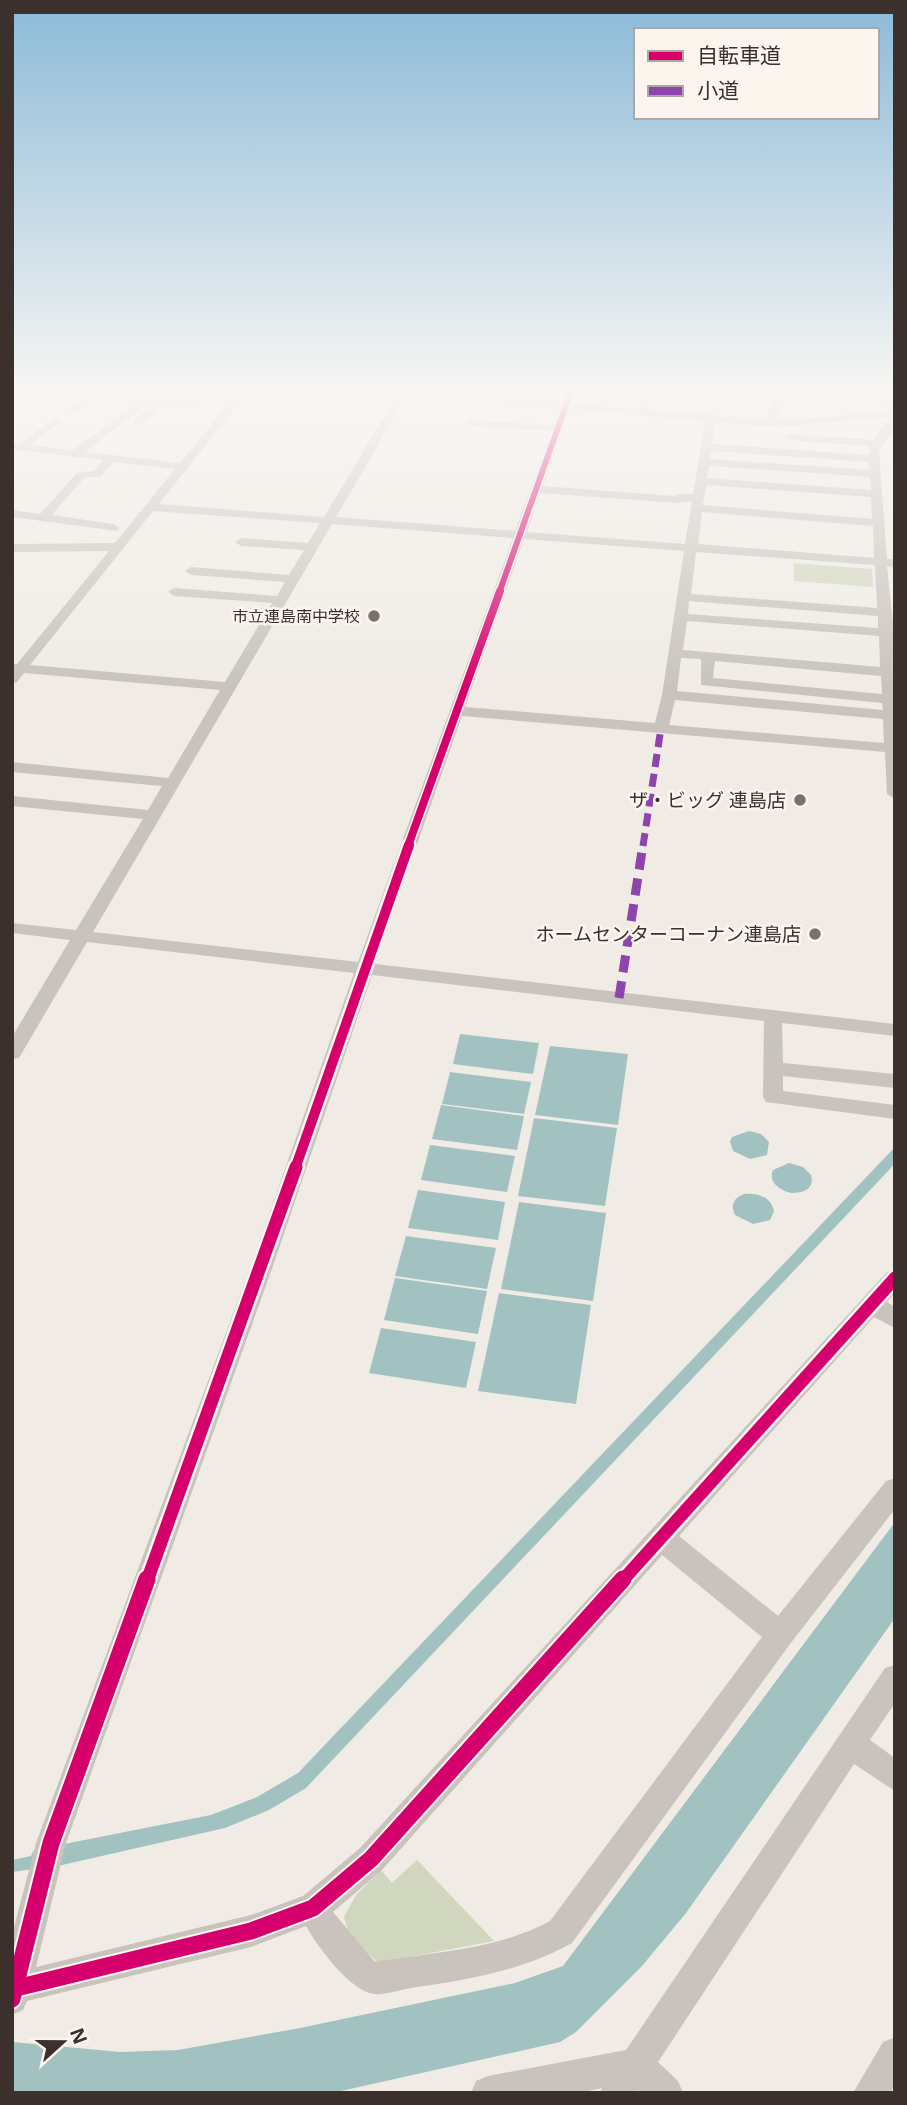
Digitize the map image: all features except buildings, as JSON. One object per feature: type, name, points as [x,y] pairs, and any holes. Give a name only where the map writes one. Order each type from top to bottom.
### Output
[{"type":"street","points":[[43,518],[65,492]]},
{"type":"street","points":[[15,672],[163,492]]},
{"type":"street","points":[[12,1054],[345,492]]},
{"type":"street","points":[[534,492],[263,1263],[47,1857],[13,1992],[251,1930],[313,1908],[370,1860],[660,1537],[883,1312],[895,1278]]},
{"type":"street","points":[[577,492],[678,500],[679,497],[697,503],[879,520],[895,518]]},
{"type":"street","points":[[661,727],[669,695],[699,492]]},
{"type":"street","points":[[853,492],[877,494],[879,520],[888,562],[885,607],[895,794]]},
{"type":"street","points":[[151,507],[888,562]]},
{"type":"street","points":[[12,513],[113,528]]},
{"type":"street","points":[[241,542],[313,548]]},
{"type":"street","points":[[12,548],[118,547]]},
{"type":"street","points":[[191,571],[294,579]]},
{"type":"street","points":[[684,591],[885,607]]},
{"type":"street","points":[[174,592],[281,600]]},
{"type":"street","points":[[680,617],[887,634]]},
{"type":"street","points":[[675,653],[888,672]]},
{"type":"street","points":[[708,656],[706,682],[891,697]]},
{"type":"street","points":[[15,672],[230,687]]},
{"type":"street","points":[[669,695],[892,716]]},
{"type":"street","points":[[456,711],[894,747]]},
{"type":"street","points":[[12,767],[174,783]]},
{"type":"street","points":[[12,801],[155,816]]},
{"type":"street","points":[[12,928],[895,1030]]},
{"type":"street","points":[[773,1017],[773,1097],[895,1112]]},
{"type":"street","points":[[772,1068],[895,1081]]},
{"type":"street","points":[[313,1908],[324,1927],[365,1974],[374,1978],[512,1953],[542,1945],[561,1932],[780,1635],[895,1489]]},
{"type":"street","points":[[660,1537],[780,1635]]},
{"type":"street","points":[[618,2093],[895,1678]]},
{"type":"street","points":[[850,1743],[895,1776]]},
{"type":"street","points":[[870,2093],[895,2054]]},
{"type":"street","points":[[488,2093],[636,2065]]},
{"type":"street","points":[[636,2065],[667,2093]]},
{"type":"green space","points":[[794,563],[872,569],[873,587],[794,581]]},
{"type":"green space","points":[[417,1860],[494,1941],[378,1963],[349,1935],[344,1917],[356,1895],[381,1870],[392,1883]]},
{"type":"water","points":[[460,1034],[539,1043],[533,1074],[453,1064]]},
{"type":"water","points":[[550,1046],[628,1054],[618,1125],[535,1115]]},
{"type":"water","points":[[450,1072],[531,1082],[524,1114],[442,1104]]},
{"type":"water","points":[[441,1105],[524,1116],[517,1150],[432,1139]]},
{"type":"water","points":[[534,1118],[617,1128],[605,1206],[518,1196]]},
{"type":"water","points":[[749,1131],[761,1134],[769,1142],[767,1155],[750,1159],[733,1151],[730,1141],[732,1137]]},
{"type":"water","points":[[430,1145],[515,1156],[507,1192],[421,1180]]},
{"type":"water","points":[[895,1147],[895,1163],[889,1170],[306,1788],[269,1810],[225,1828],[62,1865],[12,1872],[12,1860],[31,1856],[34,1850],[211,1815],[257,1797],[298,1773]]},
{"type":"water","points":[[789,1163],[803,1167],[811,1175],[810,1187],[791,1193],[779,1188],[772,1179],[773,1170]]},
{"type":"water","points":[[418,1190],[505,1202],[498,1240],[408,1228]]},
{"type":"water","points":[[744,1194],[759,1195],[770,1202],[774,1211],[770,1220],[753,1224],[735,1215],[734,1202]]},
{"type":"water","points":[[519,1202],[606,1213],[593,1301],[501,1289]]},
{"type":"water","points":[[406,1236],[496,1248],[487,1289],[395,1276]]},
{"type":"water","points":[[395,1278],[487,1291],[478,1334],[384,1320]]},
{"type":"water","points":[[499,1293],[591,1305],[576,1404],[478,1391]]},
{"type":"water","points":[[381,1328],[476,1342],[466,1388],[369,1373]]},
{"type":"water","points":[[895,1522],[895,1618],[686,1913],[642,1966],[576,2032],[560,2042],[332,2093],[12,2093],[12,2042],[120,2052],[178,2050],[300,2028],[515,1983],[563,1966]]},
{"type":"marked path","points":[[619,998],[661,728]]},
{"type":"cycle path","points":[[12,1999],[51,1843],[263,1263],[535,492]]},
{"type":"cycle path","points":[[12,1989],[251,1931],[313,1908],[371,1859],[895,1278]]},
{"type":"place","name":"市立連島南中学校","points":[[374,616]]},
{"type":"place","name":"ザ・ビッグ 連島店","points":[[800,800]]},
{"type":"place","name":"ホームセンターコーナン連島店","points":[[815,934]]}]
